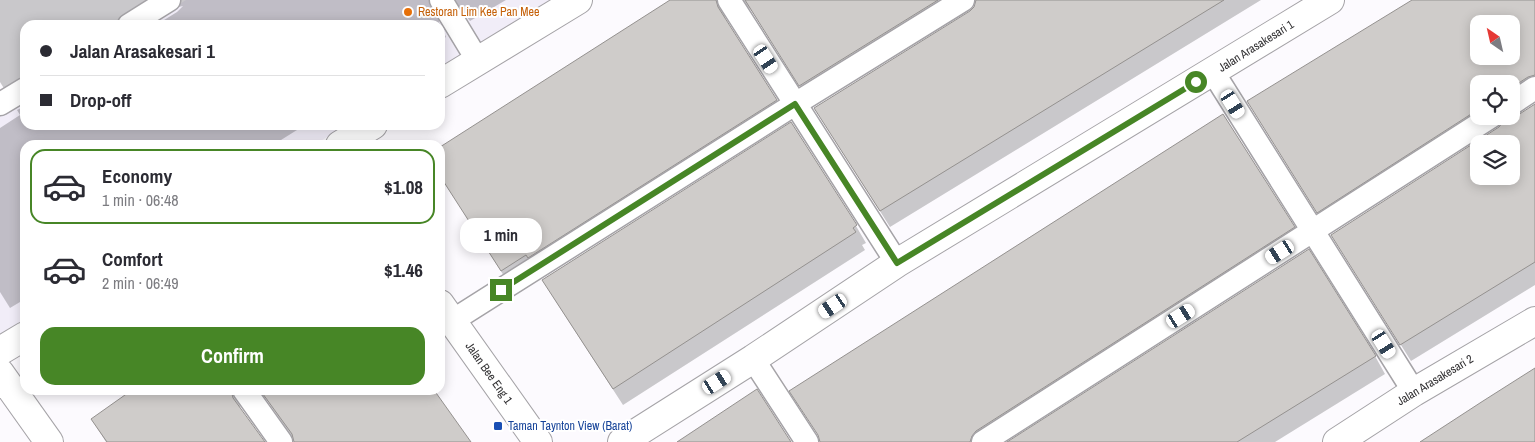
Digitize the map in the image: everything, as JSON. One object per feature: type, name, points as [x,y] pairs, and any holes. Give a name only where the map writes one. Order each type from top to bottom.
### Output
[{"type":"street","points":[[445,81],[578,0]]},
{"type":"street","name":"Jalan Arasakesari 1","points":[[622,442],[753,360],[897,263],[1330,0]]},
{"type":"street","points":[[348,140],[365,130]]},
{"type":"street","name":"Jalan Bee Eng 1","points":[[446,312],[538,442]]},
{"type":"street","name":"Jalan Arasakesari 2","points":[[1337,442],[1414,392],[1535,321]]},
{"type":"street","points":[[0,351],[20,339]]},
{"type":"street","points":[[0,373],[49,442]]},
{"type":"lane","points":[[137,20],[169,0]]},
{"type":"lane","points":[[441,0],[478,61]]},
{"type":"lane","points":[[729,0],[897,263]]},
{"type":"lane","points":[[446,312],[795,104],[963,0]]},
{"type":"lane","points":[[1213,72],[1414,392]]},
{"type":"lane","points":[[1520,98],[1535,88]]},
{"type":"lane","points":[[0,104],[20,92]]},
{"type":"lane","points":[[983,442],[1478,125]]},
{"type":"lane","points":[[753,360],[807,442]]},
{"type":"lane","points":[[248,395],[281,442]]},
{"type":"shaded area","points":[[186,0],[552,0],[445,66],[445,20],[154,20]]},
{"type":"shaded area","points":[[20,103],[20,130],[339,130],[322,140],[20,140],[20,322],[0,334],[0,116]]},
{"type":"building","points":[[670,0],[716,0],[718,7],[777,100],[528,258],[526,255],[501,271],[445,184],[445,144]]},
{"type":"building","points":[[745,0],[938,0],[799,86]]},
{"type":"building","points":[[976,0],[1224,0],[880,211],[814,108],[970,11],[974,7]]},
{"type":"building","points":[[1412,0],[1535,0],[1535,75],[1520,82],[1520,75],[1470,75],[1470,115],[1317,213],[1247,101]]},
{"type":"building","points":[[1535,104],[1535,262],[1400,345],[1331,235],[1470,146],[1470,185],[1520,185],[1520,135],[1487,135],[1501,125],[1520,125],[1520,114]]},
{"type":"building","points":[[1223,114],[1295,227],[976,431],[970,442],[820,442],[818,435],[789,391]]},
{"type":"building","points":[[791,122],[857,225],[853,228],[856,232],[613,389],[542,280]]},
{"type":"building","points":[[1309,249],[1376,356],[1237,442],[1007,442]]},
{"type":"building","points":[[1535,368],[1535,442],[1420,442],[1483,401]]},
{"type":"building","points":[[757,389],[791,442],[677,442]]},
{"type":"building","points":[[125,395],[232,395],[265,442],[107,442],[91,419]]},
{"type":"building","points":[[264,395],[438,395],[471,442],[294,442],[292,434]]},
{"type":"place","name":"Restoran Lim Kee Pan Mee","points":[[408,12]]},
{"type":"place","name":"Taman Taynton View (Barat)","points":[[498,426]]},
{"type":"route","points":[[501,290],[795,104],[897,263],[1196,82]]}]
